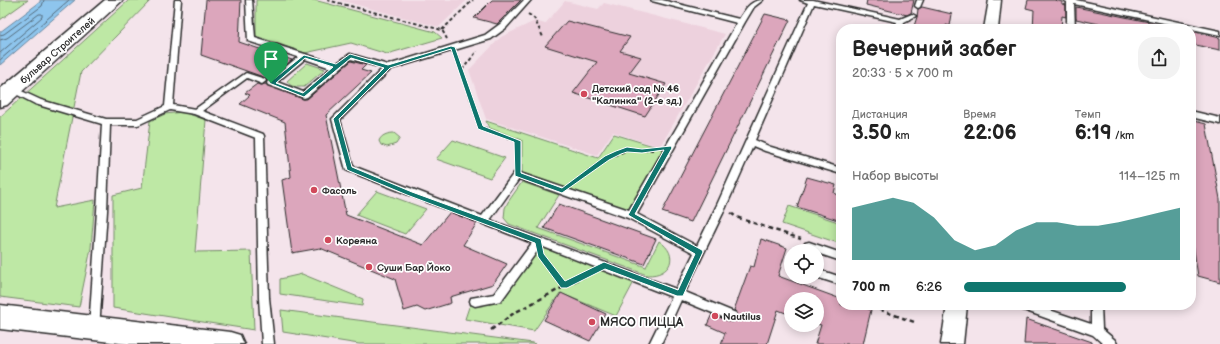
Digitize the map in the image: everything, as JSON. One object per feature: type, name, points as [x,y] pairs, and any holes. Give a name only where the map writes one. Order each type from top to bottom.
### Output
[{"type":"street","name":"бульвар Строителей","points":[[6,95],[115,0]]},
{"type":"street","points":[[992,24],[994,0]]},
{"type":"street","points":[[952,344],[956,310]]},
{"type":"street","points":[[0,317],[230,344]]},
{"type":"lane","points":[[169,107],[178,0]]},
{"type":"lane","points":[[249,0],[250,39],[337,67]]},
{"type":"lane","points":[[528,0],[503,26],[488,37],[388,67],[336,119],[349,168],[410,194],[604,265],[732,316]]},
{"type":"lane","points":[[654,0],[741,22]]},
{"type":"lane","points":[[631,215],[741,22],[752,6],[760,0]]},
{"type":"lane","points":[[1069,24],[1068,0],[1178,24]]},
{"type":"lane","points":[[1112,0],[1112,10]]},
{"type":"lane","points":[[655,344],[722,207],[808,1],[901,21],[912,16]]},
{"type":"lane","points":[[1196,28],[1220,33]]},
{"type":"lane","points":[[267,82],[304,56]]},
{"type":"lane","points":[[196,112],[246,74],[304,95],[350,56],[388,67]]},
{"type":"lane","points":[[6,95],[38,102],[106,122],[138,122],[169,107],[196,112],[260,136],[264,291],[268,344]]},
{"type":"lane","points":[[1196,115],[1220,121]]},
{"type":"lane","points":[[94,329],[106,122]]},
{"type":"lane","points":[[750,141],[768,149],[836,169]]},
{"type":"lane","points":[[484,221],[517,175],[631,215],[700,252]]},
{"type":"lane","points":[[475,301],[497,298],[539,241]]},
{"type":"lane","points":[[824,252],[836,256]]},
{"type":"lane","points":[[824,276],[836,280]]},
{"type":"lane","points":[[1036,310],[1097,331],[1111,344]]},
{"type":"lane","points":[[1096,310],[1097,331]]},
{"type":"path","points":[[327,0],[442,30],[473,0]]},
{"type":"path","points":[[518,9],[534,18],[543,37]]},
{"type":"path","points":[[452,47],[480,127],[517,141],[517,175]]},
{"type":"path","points":[[562,191],[607,158],[619,152],[627,150],[642,151],[669,148]]},
{"type":"path","points":[[722,207],[736,217],[802,239],[806,244]]},
{"type":"path","points":[[539,241],[541,255],[564,286]]},
{"type":"path","points":[[491,330],[514,313],[604,265]]},
{"type":"path","points":[[880,310],[917,323]]},
{"type":"shaded area","points":[[339,0],[467,0],[439,27]]},
{"type":"shaded area","name":"Детский сад № 46 \"Калинка\" (2-е зд.)","points":[[565,1],[598,9],[604,3],[725,34],[660,147],[613,132],[597,155],[486,119],[469,70],[501,37],[535,21],[545,24]]},
{"type":"green space","points":[[0,0],[28,0],[0,20]]},
{"type":"green space","points":[[129,0],[151,0],[81,72],[54,208],[95,200],[91,248],[79,307],[0,297],[0,117]]},
{"type":"green space","points":[[256,0],[314,0],[435,32],[442,38],[387,54],[351,43],[305,53],[256,36]]},
{"type":"green space","points":[[307,63],[325,69],[304,87],[294,87],[290,85],[287,81]]},
{"type":"green space","points":[[183,112],[206,120],[195,252],[251,251],[254,330],[113,308],[113,195],[142,188],[150,121],[165,114]]},
{"type":"green space","points":[[486,121],[598,158],[614,134],[663,149],[628,210],[522,173],[522,140],[489,128]]},
{"type":"green space","points":[[394,133],[400,138],[396,144],[387,147],[381,145],[379,141],[381,137]]},
{"type":"green space","points":[[453,140],[505,158],[490,178],[436,159]]},
{"type":"green space","points":[[522,182],[559,195],[538,228],[646,267],[659,241],[669,252],[671,258],[670,264],[662,272],[647,275],[509,224],[504,218],[505,208]]},
{"type":"green space","points":[[377,191],[426,209],[405,234],[356,215]]},
{"type":"green space","points":[[789,206],[836,221],[836,242],[782,224]]},
{"type":"green space","points":[[536,245],[634,282],[616,316],[560,293],[534,331],[465,319],[469,307],[473,303],[497,301]]},
{"type":"green space","points":[[302,274],[363,299],[362,306],[280,294],[280,279]]},
{"type":"green space","points":[[281,310],[536,344],[359,344],[283,332]]},
{"type":"water","points":[[40,0],[75,0],[0,65],[0,32],[40,2]]},
{"type":"building","points":[[206,0],[241,0],[239,42],[292,60],[269,79],[201,55]]},
{"type":"building","points":[[492,0],[521,0],[497,24],[474,18]]},
{"type":"building","points":[[867,0],[914,0],[911,13],[907,15],[866,5]]},
{"type":"building","points":[[1028,0],[1055,0],[1066,5],[1066,17],[1062,16],[1061,24],[1033,24],[1034,10],[1026,8]]},
{"type":"building","points":[[922,7],[952,14],[950,24],[915,24],[918,9]]},
{"type":"building","points":[[1076,7],[1154,23],[1099,24],[1076,19]]},
{"type":"building","points":[[765,14],[790,20],[691,222],[662,212]]},
{"type":"building","points":[[567,21],[630,37],[620,51],[641,57],[629,73],[666,84],[645,116],[573,93],[597,62],[545,46]]},
{"type":"building","points":[[1196,32],[1220,38],[1220,50],[1196,45]]},
{"type":"building","points":[[351,61],[366,65],[361,70],[371,73],[326,115],[346,215],[423,245],[450,212],[477,223],[463,245],[507,264],[493,284],[450,297],[451,303],[425,311],[417,307],[404,311],[395,279],[320,248],[292,253],[282,180],[291,177],[285,122],[240,104],[250,95],[245,93],[257,84],[265,84],[303,99],[307,99]]},
{"type":"building","points":[[1196,121],[1206,124],[1220,199],[1220,282],[1198,276],[1196,263]]},
{"type":"building","points":[[807,177],[836,185],[834,193],[836,194],[836,219],[797,207]]},
{"type":"building","points":[[559,204],[656,239],[644,264],[544,228]]},
{"type":"building","points":[[761,239],[784,247],[784,257],[778,276],[784,278],[784,284],[800,284],[822,292],[784,292],[784,312],[778,310],[767,344],[721,344],[725,333],[707,325],[712,314],[731,322],[737,319],[737,313],[734,310],[750,266],[754,267]]},
{"type":"building","points":[[561,293],[606,314],[590,341],[544,320]]},
{"type":"building","points":[[824,293],[836,297],[836,310],[871,310],[863,344],[815,344],[819,332],[824,332]]},
{"type":"building","points":[[1026,319],[1092,342],[1092,344],[1024,344]]},
{"type":"place","name":"Детский сад № 46 \"Калинка\" (2-е зд.)","points":[[584,94]]},
{"type":"place","name":"Фасоль","points":[[314,190]]},
{"type":"place","name":"Кореяна","points":[[328,240]]},
{"type":"place","name":"Суши Бар Йоко","points":[[369,267]]},
{"type":"place","name":"Nautilus","points":[[715,316]]},
{"type":"place","name":"МЯСО ПИЦЦА","points":[[592,322]]},
{"type":"route","points":[[271,83],[304,56],[337,67],[350,56],[388,67],[336,119],[349,168],[410,194],[539,241],[541,255],[564,286],[604,265],[680,294],[700,252],[631,215],[669,148],[642,151],[627,150],[619,152],[607,158],[562,191],[517,175],[517,141],[480,127],[462,70],[452,47],[388,67],[350,56],[304,95],[271,83]]}]
